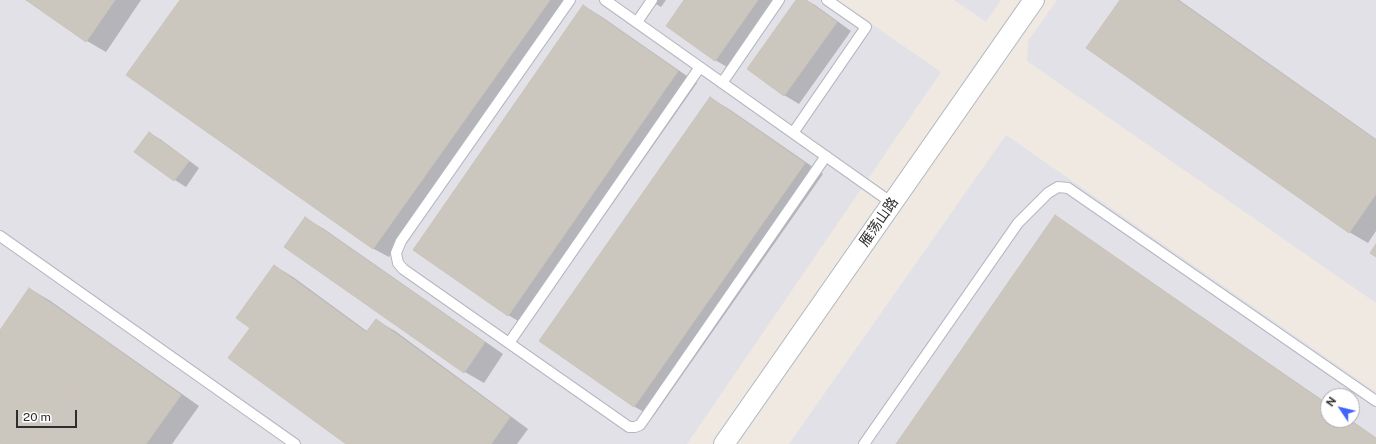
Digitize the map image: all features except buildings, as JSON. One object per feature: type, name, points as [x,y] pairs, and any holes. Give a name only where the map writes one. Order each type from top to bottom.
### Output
[{"type":"street","name":"雁荡山路","points":[[724,444],[1034,0]]},
{"type":"lane","points":[[570,0],[401,241],[396,253],[398,263],[403,269],[629,427],[635,428],[640,425],[826,156]]},
{"type":"lane","points":[[605,0],[892,203]]},
{"type":"lane","points":[[637,22],[652,0]]},
{"type":"lane","points":[[722,82],[779,0]]},
{"type":"lane","points":[[793,132],[866,27],[827,0]]},
{"type":"lane","points":[[509,343],[700,67]]},
{"type":"lane","points":[[864,444],[1018,222],[1048,193],[1058,187],[1068,188],[1376,401]]},
{"type":"lane","points":[[0,236],[295,444]]},
{"type":"shaded area","points":[[0,0],[837,0],[941,72],[687,444],[0,444]]},
{"type":"shaded area","points":[[954,0],[1001,0],[986,22]]},
{"type":"shaded area","points":[[1057,0],[1376,0],[1376,303],[1027,61],[1028,41]]},
{"type":"shaded area","points":[[1006,135],[1376,392],[1376,444],[789,444]]}]
